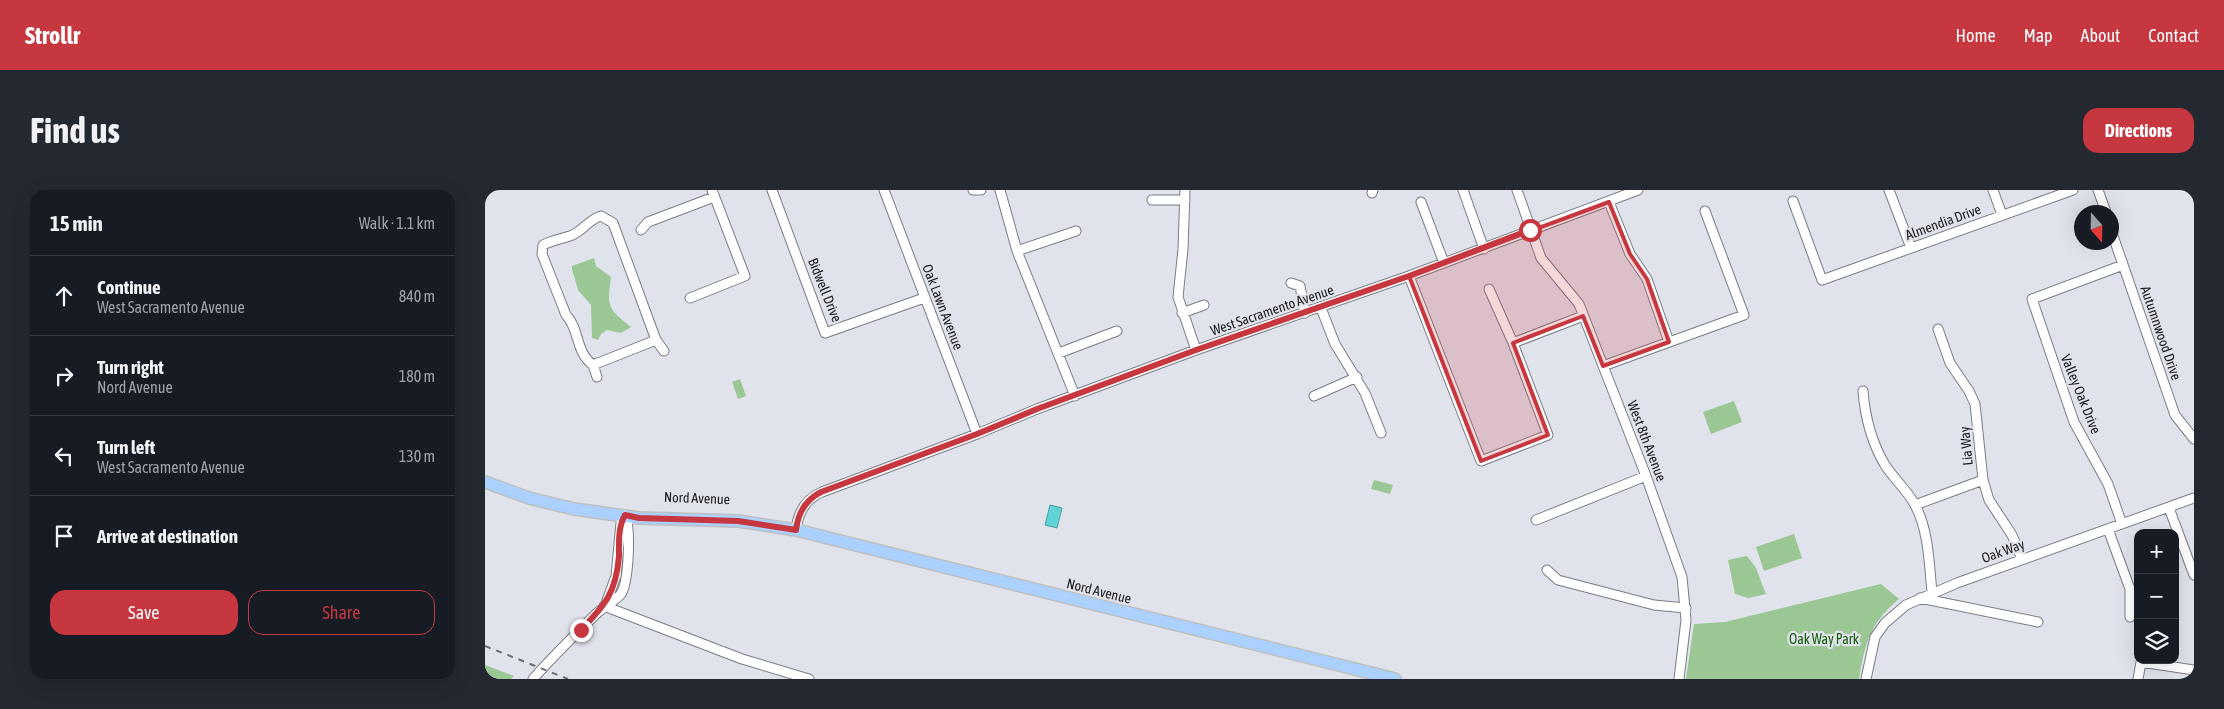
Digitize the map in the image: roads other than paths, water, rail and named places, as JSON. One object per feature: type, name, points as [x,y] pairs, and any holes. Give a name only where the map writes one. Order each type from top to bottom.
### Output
[{"type":"main road","name":"Nord Avenue","points":[[485,482],[550,504],[574,509],[625,515],[640,512],[729,513],[784,522],[796,530],[1395,679]]},
{"type":"street","name":"Bidwell Drive","points":[[772,190],[825,333],[924,298]]},
{"type":"street","name":"Oak Lawn Avenue","points":[[884,190],[977,434]]},
{"type":"street","points":[[973,190],[981,190]]},
{"type":"street","points":[[1000,190],[1017,251],[1075,396]]},
{"type":"street","points":[[1185,190],[1183,249],[1178,297],[1196,350]]},
{"type":"street","points":[[1463,190],[1484,249]]},
{"type":"street","name":"West 8th Avenue","points":[[1517,190],[1541,258],[1579,304],[1646,476],[1682,577],[1686,608],[1679,679]]},
{"type":"street","name":"West Sacramento Avenue","points":[[796,530],[797,518],[813,496],[1196,350],[1305,314],[1484,249],[1638,190]]},
{"type":"street","points":[[1889,190],[1911,248]]},
{"type":"street","points":[[1993,190],[2002,215]]},
{"type":"street","name":"Almendia Drive","points":[[1793,201],[1822,280],[2073,190]]},
{"type":"street","points":[[2098,190],[2103,205]]},
{"type":"street","points":[[641,230],[648,222],[713,194],[745,276],[690,298]]},
{"type":"street","points":[[1152,200],[1185,200]]},
{"type":"street","points":[[1421,202],[1444,263]]},
{"type":"street","points":[[1609,202],[1630,254],[1647,279],[1669,342]]},
{"type":"street","points":[[1603,366],[1744,316],[1705,211]]},
{"type":"street","points":[[597,377],[593,365],[582,354],[571,320],[566,315],[542,254],[543,244],[570,236],[594,218],[601,216],[613,223],[656,340],[664,351]]},
{"type":"street","points":[[1017,251],[1076,231]]},
{"type":"street","name":"Autumnwood Drive","points":[[2118,250],[2175,415],[2194,439]]},
{"type":"street","name":"Valley Oak Drive","points":[[2122,524],[2108,484],[2074,422],[2032,300],[2123,265]]},
{"type":"street","points":[[1409,276],[1481,461],[1548,435],[1513,343],[1489,289]]},
{"type":"street","points":[[1291,283],[1300,286],[1305,314]]},
{"type":"street","points":[[1182,313],[1204,305]]},
{"type":"street","points":[[1321,308],[1335,344],[1357,377],[1381,433]]},
{"type":"street","points":[[1513,343],[1583,316]]},
{"type":"street","name":"Lia Way","points":[[1938,330],[1950,363],[1969,391],[1975,404],[1983,480],[1989,500],[2012,535],[2022,559]]},
{"type":"street","points":[[1059,353],[1117,331]]},
{"type":"street","points":[[593,365],[656,340]]},
{"type":"street","points":[[1314,396],[1357,377]]},
{"type":"street","points":[[1863,391],[1865,415],[1885,464],[1915,505],[1924,530],[1933,592]]},
{"type":"street","points":[[1536,520],[1646,476]]},
{"type":"street","points":[[1915,505],[1983,480]]},
{"type":"street","name":"Oak Way","points":[[1866,679],[1870,655],[1878,632],[1894,614],[1920,598],[2022,559],[2194,498]]},
{"type":"street","points":[[2169,508],[2194,575]]},
{"type":"street","points":[[533,679],[605,606],[620,594],[624,585],[629,523],[625,515]]},
{"type":"street","points":[[2108,529],[2130,589],[2131,617]]},
{"type":"street","points":[[1547,570],[1558,580],[1653,605],[1686,608]]},
{"type":"street","points":[[1920,598],[2038,622]]},
{"type":"street","points":[[605,606],[776,674],[809,679]]},
{"type":"street","points":[[2138,679],[2141,662],[2194,670]]},
{"type":"water","points":[[1050,505],[1062,508],[1057,528],[1045,525]]},
{"type":"railway","points":[[485,646],[568,679]]},
{"type":"park label","name":"Oak Way Park","points":[[1824,639]]}]
